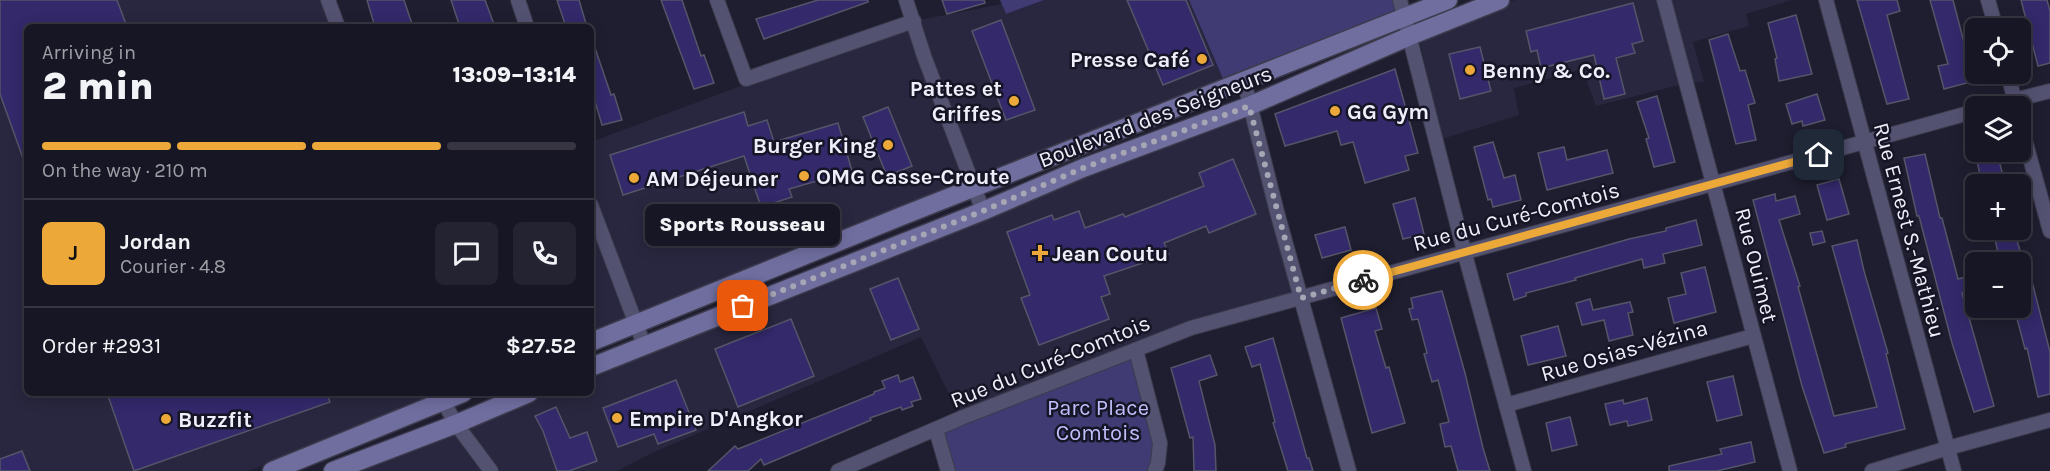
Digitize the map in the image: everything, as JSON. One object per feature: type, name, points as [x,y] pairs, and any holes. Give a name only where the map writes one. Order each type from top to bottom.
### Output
[{"type":"main road","name":"Boulevard des Seigneurs","points":[[594,341],[1344,40],[1402,9],[1448,0]]},
{"type":"main road","name":"Boulevard des Seigneurs","points":[[594,366],[983,211],[1083,168],[1249,106],[1410,36],[1500,0]]},
{"type":"main road","points":[[272,471],[456,396]]},
{"type":"main road","points":[[333,471],[522,396]]},
{"type":"street","points":[[328,0],[337,24]]},
{"type":"street","points":[[518,0],[526,24]]},
{"type":"street","points":[[717,0],[746,79],[914,21]]},
{"type":"street","points":[[906,0],[924,56],[983,211]]},
{"type":"street","name":"Rue Ouimet","points":[[1664,0],[1790,471]]},
{"type":"street","name":"Rue Ernest S.-Mathieu","points":[[1826,0],[1954,471]]},
{"type":"street","points":[[1988,0],[1993,18]]},
{"type":"street","points":[[1402,9],[1464,251],[1524,471]]},
{"type":"street","points":[[1244,81],[1349,471]]},
{"type":"street","points":[[2031,98],[2050,91]]},
{"type":"street","name":"Rue du Curé-Comtois","points":[[838,471],[1191,328],[1965,114]]},
{"type":"street","points":[[2031,162],[2050,231]]},
{"type":"street","points":[[594,213],[644,345]]},
{"type":"street","name":"Rue Osias-Vézina","points":[[1506,405],[1753,336]]},
{"type":"street","points":[[1136,350],[1160,443],[1155,471]]},
{"type":"street","points":[[443,401],[456,424],[490,471]]},
{"type":"street","points":[[1872,471],[2050,420]]},
{"type":"street","points":[[936,430],[948,471]]},
{"type":"shaded area","points":[[0,0],[327,0],[336,24],[24,24],[24,396],[453,396],[360,436],[247,471],[0,471]]},
{"type":"shaded area","points":[[1044,0],[1189,0],[1227,88],[594,337],[594,141],[914,21],[1002,4],[1006,14]]},
{"type":"shaded area","points":[[1515,0],[1792,0],[1746,14],[1749,26],[1693,42],[1704,82],[1687,83],[1596,106],[1582,69],[1514,88],[1519,115],[1442,139],[1420,43]]},
{"type":"shaded area","points":[[1249,106],[1301,298],[1191,328],[959,415],[921,337],[650,454],[617,471],[338,471],[525,396],[594,396],[594,368]]},
{"type":"green space","points":[[1000,0],[1044,0],[1006,14]]},
{"type":"green space","points":[[1189,0],[1400,0],[1405,18],[1227,88]]},
{"type":"green space","name":"Parc Place Comtois","points":[[1136,350],[1160,443],[1155,471],[948,471],[936,430]]},
{"type":"building","points":[[0,0],[117,0],[126,24],[24,24],[24,161],[0,94]]},
{"type":"building","points":[[367,0],[404,0],[412,24],[374,24]]},
{"type":"building","points":[[451,0],[485,0],[494,24],[459,24]]},
{"type":"building","points":[[557,0],[579,0],[586,24],[565,24]]},
{"type":"building","points":[[661,0],[682,0],[701,56],[704,55],[714,83],[694,89]]},
{"type":"building","points":[[818,0],[868,0],[868,2],[764,39],[756,19]]},
{"type":"building","points":[[942,0],[984,0],[985,3],[947,14]]},
{"type":"building","points":[[1127,0],[1186,0],[1213,65],[1163,85]]},
{"type":"building","points":[[1857,0],[1897,0],[1900,11],[1887,15],[1909,99],[1887,104]]},
{"type":"building","points":[[1930,0],[1953,0],[1965,46],[1965,83],[1944,89],[1938,66],[1948,64]]},
{"type":"building","points":[[2021,0],[2047,0],[2050,11],[2050,63],[2038,66],[2031,39],[2031,18],[2026,18]]},
{"type":"building","points":[[1633,3],[1643,41],[1632,44],[1635,53],[1616,58],[1625,94],[1604,99],[1594,55],[1541,68],[1537,50],[1531,52],[1526,31]]},
{"type":"building","points":[[1796,15],[1812,74],[1779,81],[1775,59],[1777,58],[1768,23]]},
{"type":"building","points":[[1001,20],[1035,110],[1006,120],[972,31]]},
{"type":"building","points":[[1728,34],[1740,71],[1745,70],[1755,103],[1748,105],[1756,140],[1736,144],[1709,40]]},
{"type":"building","points":[[594,45],[622,120],[602,125],[594,98]]},
{"type":"building","points":[[1480,47],[1491,91],[1460,99],[1449,54]]},
{"type":"building","points":[[1395,69],[1418,153],[1405,156],[1409,170],[1365,183],[1353,142],[1341,145],[1337,131],[1285,146],[1275,114]]},
{"type":"building","points":[[1817,94],[1825,120],[1803,126],[1802,121],[1792,124],[1786,104]]},
{"type":"building","points":[[1657,96],[1675,162],[1654,167],[1646,139],[1649,138],[1637,102]]},
{"type":"building","points":[[888,107],[912,166],[887,176],[863,117]]},
{"type":"building","points":[[744,112],[748,126],[767,120],[774,142],[838,123],[852,171],[789,189],[792,197],[761,207],[744,156],[623,195],[610,155]]},
{"type":"building","points":[[1493,142],[1504,178],[1515,175],[1521,200],[1493,207],[1491,199],[1488,200],[1474,147]]},
{"type":"building","points":[[1564,147],[1567,160],[1607,150],[1613,173],[1547,190],[1538,153]]},
{"type":"building","points":[[1925,154],[1940,218],[1942,218],[1958,279],[1965,277],[1965,292],[1962,293],[1965,318],[1969,318],[1994,406],[1974,412],[1952,343],[1919,216],[1917,216],[1904,158]]},
{"type":"building","points":[[1233,159],[1256,214],[1209,233],[1206,226],[1164,243],[1169,254],[1104,276],[1110,294],[1101,297],[1109,319],[1039,345],[1021,298],[1030,295],[1007,232],[1052,215],[1054,220],[1079,211],[1085,228],[1123,214],[1125,217],[1204,186],[1199,173]]},
{"type":"building","points":[[1977,162],[2000,162],[2002,174],[1980,174]]},
{"type":"building","points":[[1839,179],[1849,214],[1827,220],[1817,185]]},
{"type":"building","points":[[1775,194],[1776,201],[1795,196],[1800,214],[1779,220],[1800,286],[1798,287],[1834,416],[1877,407],[1832,246],[1857,240],[1888,353],[1886,354],[1905,429],[1845,444],[1846,447],[1824,453],[1802,386],[1753,200]]},
{"type":"building","points":[[1415,198],[1424,234],[1403,239],[1393,204]]},
{"type":"building","points":[[1696,220],[1702,245],[1663,254],[1665,263],[1644,268],[1642,259],[1526,293],[1526,296],[1514,300],[1507,274],[1629,239],[1666,231],[1666,228]]},
{"type":"building","points":[[1345,227],[1351,250],[1322,258],[1315,235]]},
{"type":"building","points":[[1822,231],[1825,242],[1813,245],[1810,233]]},
{"type":"building","points":[[1995,240],[2017,240],[2020,252],[1998,252]]},
{"type":"building","points":[[1705,267],[1716,312],[1674,323],[1668,298],[1686,294],[1681,273]]},
{"type":"building","points":[[898,278],[919,329],[891,340],[870,289]]},
{"type":"building","points":[[2031,278],[2050,352],[2050,394],[2038,397],[2027,348],[2025,349],[2017,318],[2031,318]]},
{"type":"building","points":[[1442,291],[1490,471],[1458,471],[1451,446],[1445,447],[1440,424],[1449,422],[1438,380],[1432,382],[1418,319],[1412,320],[1409,309],[1413,308],[1411,298]]},
{"type":"building","points":[[1590,299],[1593,310],[1630,302],[1633,312],[1628,313],[1633,335],[1609,341],[1604,320],[1582,325],[1576,303]]},
{"type":"building","points":[[1376,308],[1382,329],[1375,331],[1386,368],[1389,367],[1405,423],[1372,433],[1341,318]]},
{"type":"building","points":[[791,319],[814,376],[738,407],[715,349]]},
{"type":"building","points":[[1558,326],[1566,356],[1528,365],[1521,336]]},
{"type":"building","points":[[1273,338],[1307,458],[1309,458],[1313,471],[1288,471],[1273,423],[1275,422],[1260,364],[1252,367],[1245,347]]},
{"type":"building","points":[[1210,355],[1217,375],[1199,381],[1215,445],[1216,471],[1194,471],[1193,437],[1190,438],[1171,368]]},
{"type":"building","points":[[898,375],[900,382],[913,377],[921,399],[911,402],[913,406],[902,410],[901,407],[870,418],[871,420],[764,465],[761,459],[748,471],[708,471],[735,446],[738,449],[874,394],[885,388],[882,381]]},
{"type":"building","points":[[1733,376],[1742,415],[1717,421],[1707,382]]},
{"type":"building","points":[[676,380],[696,430],[658,444],[654,434],[618,447],[603,408]]},
{"type":"building","points":[[108,396],[328,396],[330,402],[134,471]]},
{"type":"building","points":[[1647,398],[1652,420],[1628,426],[1627,421],[1610,425],[1605,404],[1623,400],[1624,404]]},
{"type":"building","points":[[556,407],[570,438],[587,432],[597,461],[569,471],[557,471],[543,431],[535,416]]},
{"type":"building","points":[[1570,417],[1577,445],[1552,451],[1546,423]]},
{"type":"building","points":[[1751,442],[1755,462],[1717,471],[1669,471],[1669,466],[1722,454],[1720,449]]},
{"type":"building","points":[[22,451],[30,471],[0,471],[0,459]]},
{"type":"way so far","points":[[743,306],[983,211],[1083,168],[1249,106],[1301,298],[1363,280]]},
{"type":"place","name":"Presse Café","points":[[1202,59]]},
{"type":"place","name":"Benny & Co.","points":[[1470,70]]},
{"type":"place","name":"Pattes et Griffes","points":[[1014,101]]},
{"type":"place","name":"GG Gym","points":[[1335,111]]},
{"type":"place","name":"Burger King","points":[[888,145]]},
{"type":"place","name":"OMG Casse-Croute","points":[[804,176]]},
{"type":"place","name":"AM Déjeuner","points":[[634,178]]},
{"type":"place","name":"Jean Coutu","points":[[1040,253]]},
{"type":"place","name":"Sports Rousseau","points":[[743,306]]},
{"type":"place","name":"Empire D'Angkor","points":[[617,418]]},
{"type":"place","name":"Buzzfit","points":[[166,419]]},
{"type":"route","points":[[1363,280],[1819,155]]}]
